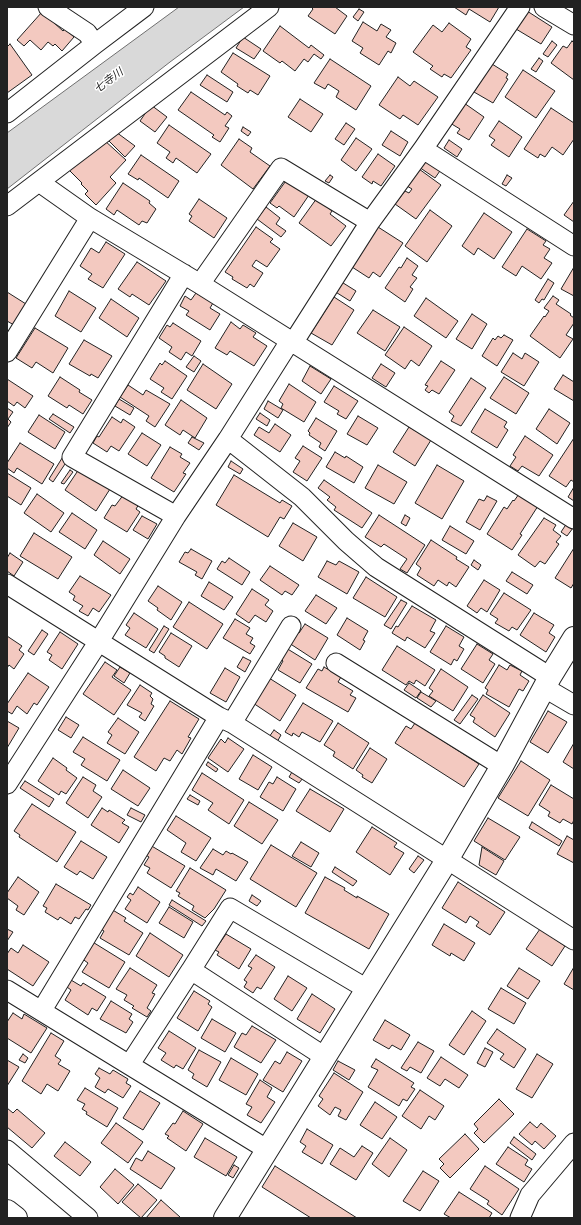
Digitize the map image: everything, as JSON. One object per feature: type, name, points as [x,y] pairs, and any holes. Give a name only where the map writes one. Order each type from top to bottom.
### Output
[{"type":"main road","points":[[225,1218],[447,860],[502,766],[547,682],[574,638]]},
{"type":"main road","points":[[7,1211],[16,1218]]},
{"type":"street","points":[[48,7],[87,33],[95,44]]},
{"type":"street","points":[[7,113],[144,7]]},
{"type":"street","points":[[7,206],[269,7]]},
{"type":"street","points":[[7,784],[99,641],[176,516],[370,222],[423,149],[520,7]]},
{"type":"street","points":[[544,7],[574,25]]},
{"type":"street","points":[[423,149],[574,246]]},
{"type":"street","points":[[200,284],[281,168],[370,222]]},
{"type":"street","points":[[39,182],[90,218],[184,274],[574,519]]},
{"type":"street","points":[[7,352],[90,218]]},
{"type":"street","points":[[176,516],[72,457],[184,274]]},
{"type":"street","points":[[228,439],[302,497],[346,542],[376,568],[547,682],[574,705]]},
{"type":"street","points":[[7,584],[574,940]]},
{"type":"street","points":[[42,1010],[225,720],[291,626]]},
{"type":"street","points":[[336,663],[502,766]]},
{"type":"street","points":[[130,1064],[230,908],[367,989]]},
{"type":"street","points":[[191,970],[325,1057]]},
{"type":"street","points":[[7,990],[42,1010],[268,1150]]},
{"type":"street","points":[[520,1218],[530,1195],[574,1143]]},
{"type":"street","points":[[7,1150],[88,1218]]},
{"type":"water","name":"七寺川","points":[[179,7],[244,7],[170,62],[7,189],[7,133]]},
{"type":"building","points":[[312,7],[335,7],[347,16],[335,34],[308,16],[313,9]]},
{"type":"building","points":[[454,7],[499,7],[490,22],[469,9],[466,15]]},
{"type":"building","points":[[359,9],[364,12],[358,21],[353,17]]},
{"type":"building","points":[[527,11],[552,27],[541,44],[516,29]]},
{"type":"building","points":[[42,12],[63,31],[65,29],[74,37],[62,51],[55,44],[53,46],[48,42],[41,50],[30,40],[24,46],[17,40]]},
{"type":"building","points":[[363,22],[377,31],[381,24],[391,30],[386,37],[396,43],[391,53],[388,51],[379,65],[360,53],[363,48],[352,41]]},
{"type":"building","points":[[449,23],[471,39],[466,47],[471,50],[451,78],[444,74],[442,77],[430,69],[433,66],[413,52],[433,25],[442,32]]},
{"type":"building","points":[[280,26],[309,48],[311,45],[324,55],[321,59],[314,54],[308,62],[304,59],[295,71],[282,61],[280,63],[263,51]]},
{"type":"building","points":[[243,37],[261,49],[254,59],[236,48]]},
{"type":"building","points":[[552,41],[557,45],[548,57],[543,54]]},
{"type":"building","points":[[572,41],[574,43],[574,80],[551,63],[563,46],[567,48]]},
{"type":"building","points":[[10,44],[32,75],[7,93],[7,47]]},
{"type":"building","points":[[233,53],[270,76],[258,95],[250,90],[248,93],[237,86],[238,84],[221,72]]},
{"type":"building","points":[[539,58],[543,61],[536,72],[531,69]]},
{"type":"building","points":[[330,59],[371,86],[356,110],[336,97],[339,91],[328,84],[325,89],[314,83]]},
{"type":"building","points":[[492,64],[508,74],[506,78],[508,79],[493,103],[474,92]]},
{"type":"building","points":[[523,70],[555,91],[536,118],[505,97]]},
{"type":"building","points":[[207,75],[233,92],[227,102],[200,85]]},
{"type":"building","points":[[398,77],[410,86],[414,81],[438,97],[418,125],[403,115],[400,119],[379,105]]},
{"type":"building","points":[[191,92],[225,115],[227,112],[232,116],[225,126],[229,128],[220,142],[212,137],[214,135],[178,110]]},
{"type":"building","points":[[300,99],[323,114],[311,132],[288,117]]},
{"type":"building","points":[[464,103],[484,117],[469,140],[457,133],[460,129],[450,123]]},
{"type":"building","points":[[151,105],[167,117],[155,132],[140,121]]},
{"type":"building","points":[[551,108],[574,123],[574,139],[563,155],[552,147],[545,157],[540,154],[538,158],[524,149]]},
{"type":"building","points":[[499,121],[522,137],[509,157],[491,145],[495,140],[489,136]]},
{"type":"building","points":[[346,123],[355,129],[344,145],[335,139]]},
{"type":"building","points":[[169,125],[211,154],[197,173],[176,158],[173,163],[166,158],[170,152],[157,143]]},
{"type":"building","points":[[243,127],[251,132],[248,136],[241,131]]},
{"type":"building","points":[[391,131],[408,142],[400,156],[382,145]]},
{"type":"building","points":[[116,132],[135,146],[125,157],[108,140]]},
{"type":"building","points":[[356,138],[372,149],[356,171],[341,160]]},
{"type":"building","points":[[239,139],[252,148],[250,152],[270,166],[253,189],[221,165]]},
{"type":"building","points":[[104,140],[126,160],[110,177],[116,183],[96,205],[85,194],[88,191],[81,184],[82,183],[68,169],[84,153],[88,157]]},
{"type":"building","points":[[449,140],[462,149],[457,157],[444,148]]},
{"type":"building","points":[[378,154],[395,166],[381,186],[373,181],[372,184],[362,177]]},
{"type":"building","points":[[141,155],[179,181],[168,198],[139,178],[138,180],[128,174]]},
{"type":"building","points":[[425,157],[442,168],[435,178],[419,167]]},
{"type":"building","points":[[419,169],[441,185],[416,219],[395,204],[405,191],[409,193],[412,189],[407,186]]},
{"type":"building","points":[[330,175],[333,177],[329,183],[325,181]]},
{"type":"building","points":[[507,175],[512,178],[506,186],[502,184]]},
{"type":"building","points":[[288,178],[309,195],[294,217],[279,206],[277,208],[270,203]]},
{"type":"building","points":[[123,183],[150,201],[149,203],[156,209],[147,223],[142,221],[139,225],[117,210],[114,215],[106,209]]},
{"type":"building","points":[[317,198],[332,211],[330,214],[346,226],[331,246],[299,223]]},
{"type":"building","points":[[199,199],[227,218],[214,238],[189,221],[192,216],[189,214]]},
{"type":"building","points":[[574,201],[574,222],[564,215]]},
{"type":"building","points":[[266,207],[280,218],[276,224],[286,231],[281,237],[257,219]]},
{"type":"building","points":[[430,210],[452,226],[427,262],[405,246]]},
{"type":"building","points":[[484,213],[512,232],[494,259],[478,248],[474,255],[462,246]]},
{"type":"building","points":[[256,227],[273,239],[270,242],[280,249],[267,267],[256,260],[252,266],[263,273],[254,287],[250,284],[247,288],[232,279],[233,277],[225,272]]},
{"type":"building","points":[[378,227],[403,243],[380,277],[373,272],[369,278],[352,267]]},
{"type":"building","points":[[527,229],[546,241],[543,245],[550,249],[544,258],[552,263],[541,279],[522,266],[516,276],[502,267]]},
{"type":"building","points":[[106,242],[125,254],[103,288],[88,279],[92,274],[80,266],[91,248],[99,253]]},
{"type":"building","points":[[407,258],[418,266],[412,275],[417,278],[410,287],[413,289],[405,302],[385,288]]},
{"type":"building","points":[[137,262],[166,281],[149,305],[132,294],[130,297],[118,289]]},
{"type":"building","points":[[574,267],[574,296],[561,289]]},
{"type":"building","points":[[548,279],[554,283],[544,300],[542,299],[539,303],[535,300]]},
{"type":"building","points":[[340,281],[356,291],[350,301],[334,291]]},
{"type":"building","points":[[69,291],[96,308],[81,332],[55,316]]},
{"type":"building","points":[[7,292],[26,304],[14,325],[7,321]]},
{"type":"building","points":[[196,293],[213,303],[210,308],[220,314],[210,330],[186,315],[189,311],[180,306],[185,296],[191,300]]},
{"type":"building","points":[[553,296],[559,300],[556,304],[571,314],[570,315],[574,318],[574,323],[566,335],[573,339],[560,358],[530,336],[549,311],[544,308]]},
{"type":"building","points":[[334,297],[354,310],[332,345],[311,333]]},
{"type":"building","points":[[426,298],[458,321],[446,338],[414,316]]},
{"type":"building","points":[[111,299],[139,318],[127,337],[99,318]]},
{"type":"building","points":[[373,310],[400,327],[385,351],[357,333]]},
{"type":"building","points":[[472,314],[487,324],[472,349],[456,339]]},
{"type":"building","points":[[231,322],[240,329],[243,325],[256,333],[253,337],[267,346],[254,366],[230,351],[227,355],[215,348]]},
{"type":"building","points":[[173,323],[201,341],[192,356],[186,352],[181,360],[169,352],[172,347],[159,338],[167,325],[170,327]]},
{"type":"building","points":[[404,327],[432,346],[419,366],[411,360],[405,369],[385,355]]},
{"type":"building","points":[[35,328],[68,348],[53,373],[36,362],[32,368],[16,358]]},
{"type":"building","points":[[504,335],[513,340],[497,366],[482,356],[493,338],[495,340],[498,336],[501,338]]},
{"type":"building","points":[[84,340],[112,356],[98,378],[91,374],[90,376],[69,364]]},
{"type":"building","points":[[513,353],[522,359],[525,353],[539,362],[524,386],[501,372]]},
{"type":"building","points":[[194,356],[201,361],[194,372],[186,367]]},
{"type":"building","points":[[165,361],[187,376],[172,399],[161,392],[164,388],[150,379],[160,363],[162,365]]},
{"type":"building","points":[[441,361],[455,370],[439,394],[432,390],[429,393],[425,390],[428,386],[425,385]]},
{"type":"building","points":[[203,364],[232,384],[216,409],[187,390]]},
{"type":"building","points":[[381,364],[395,373],[386,387],[372,378]]},
{"type":"building","points":[[310,366],[331,379],[321,394],[302,381]]},
{"type":"building","points":[[563,375],[574,382],[574,401],[554,389]]},
{"type":"building","points":[[60,377],[92,400],[83,414],[69,405],[67,408],[48,396]]},
{"type":"building","points":[[504,377],[529,393],[516,414],[490,398]]},
{"type":"building","points":[[471,378],[486,388],[461,426],[451,421],[454,416],[449,412]]},
{"type":"building","points":[[7,379],[33,396],[25,408],[17,402],[14,406],[7,401]]},
{"type":"building","points":[[289,384],[316,402],[304,422],[281,408],[283,404],[279,401]]},
{"type":"building","points":[[128,385],[143,395],[146,390],[170,404],[155,427],[146,421],[149,416],[120,397]]},
{"type":"building","points":[[334,386],[358,401],[346,419],[337,414],[339,411],[324,402]]},
{"type":"building","points":[[119,399],[134,408],[130,415],[115,406]]},
{"type":"building","points":[[181,400],[207,418],[195,438],[183,430],[180,435],[165,425]]},
{"type":"building","points":[[268,401],[283,410],[278,418],[264,409]]},
{"type":"building","points":[[7,408],[13,412],[8,419],[11,422],[7,428]]},
{"type":"building","points":[[485,409],[507,422],[504,427],[508,430],[497,448],[471,432]]},
{"type":"building","points":[[549,409],[570,423],[557,444],[536,429]]},
{"type":"building","points":[[260,413],[270,420],[267,426],[256,419]]},
{"type":"building","points":[[53,414],[74,427],[70,433],[49,419]]},
{"type":"building","points":[[39,415],[65,432],[55,449],[28,432]]},
{"type":"building","points":[[358,416],[378,428],[367,445],[347,434]]},
{"type":"building","points":[[112,417],[121,423],[123,419],[135,427],[119,451],[111,446],[107,452],[93,443],[97,436],[99,437]]},
{"type":"building","points":[[316,418],[337,431],[325,451],[319,447],[321,443],[309,435],[310,433],[308,431]]},
{"type":"building","points":[[275,424],[291,435],[280,452],[254,435],[259,427],[269,433]]},
{"type":"building","points":[[409,427],[431,440],[415,466],[393,452]]},
{"type":"building","points":[[142,433],[161,445],[147,466],[128,454]]},
{"type":"building","points":[[525,436],[553,455],[539,476],[522,466],[518,471],[510,466],[516,457],[513,455]]},
{"type":"building","points":[[192,437],[204,443],[199,450],[188,443]]},
{"type":"building","points":[[574,438],[574,482],[571,480],[566,487],[549,476]]},
{"type":"building","points":[[20,443],[54,464],[42,484],[17,468],[14,473],[7,468],[7,463]]},
{"type":"building","points":[[303,446],[322,458],[307,481],[293,472],[300,461],[295,458]]},
{"type":"building","points":[[170,447],[182,454],[180,457],[190,463],[183,473],[186,474],[174,492],[151,478]]},
{"type":"building","points":[[335,452],[345,458],[346,456],[363,467],[354,483],[326,467]]},
{"type":"building","points":[[64,455],[69,458],[53,482],[49,479]]},
{"type":"building","points":[[231,461],[243,469],[240,474],[228,467]]},
{"type":"building","points":[[378,465],[407,482],[394,504],[365,488]]},
{"type":"building","points":[[437,465],[464,481],[442,519],[415,503]]},
{"type":"building","points":[[79,469],[110,489],[96,511],[65,490]]},
{"type":"building","points":[[70,470],[73,472],[64,484],[61,483]]},
{"type":"building","points":[[7,473],[31,488],[21,505],[7,496]]},
{"type":"building","points":[[234,475],[280,503],[282,500],[292,506],[284,519],[280,517],[268,537],[216,505]]},
{"type":"building","points":[[324,480],[372,513],[362,528],[334,510],[336,507],[327,500],[330,497],[318,488]]},
{"type":"building","points":[[574,487],[574,501],[568,497]]},
{"type":"building","points":[[37,494],[64,513],[51,532],[24,513]]},
{"type":"building","points":[[124,494],[139,504],[136,509],[140,512],[127,532],[104,518],[112,505],[115,506]]},
{"type":"building","points":[[519,494],[538,506],[520,534],[522,535],[512,550],[487,534],[504,507],[507,509]]},
{"type":"building","points":[[487,496],[497,501],[480,530],[466,522],[479,499],[484,501]]},
{"type":"building","points":[[72,513],[97,530],[85,549],[59,532]]},
{"type":"building","points":[[379,515],[425,545],[407,573],[400,569],[407,559],[384,544],[381,547],[365,537]]},
{"type":"building","points":[[405,515],[410,518],[406,526],[401,523]]},
{"type":"building","points":[[142,516],[157,524],[148,539],[133,530]]},
{"type":"building","points":[[544,518],[556,525],[553,530],[561,536],[556,542],[559,544],[545,564],[540,561],[535,567],[518,555]]},
{"type":"building","points":[[293,523],[317,537],[303,561],[279,546]]},
{"type":"building","points":[[567,523],[573,528],[567,536],[561,532]]},
{"type":"building","points":[[450,526],[474,541],[466,554],[442,540]]},
{"type":"building","points":[[34,533],[72,557],[58,579],[20,556]]},
{"type":"building","points":[[431,540],[457,557],[456,559],[469,567],[456,587],[449,582],[447,586],[438,580],[434,586],[417,575],[421,568],[416,564]]},
{"type":"building","points":[[103,541],[130,559],[120,574],[94,555]]},
{"type":"building","points":[[574,548],[574,583],[571,588],[555,578]]},
{"type":"building","points":[[191,549],[212,561],[202,579],[195,575],[197,572],[179,562],[185,552],[188,553]]},
{"type":"building","points":[[10,553],[23,562],[14,576],[7,571],[7,558]]},
{"type":"building","points":[[229,558],[250,572],[242,585],[217,569],[222,561],[225,563]]},
{"type":"building","points":[[474,560],[481,565],[478,570],[471,565]]},
{"type":"building","points":[[327,561],[336,565],[339,561],[359,572],[347,594],[318,577]]},
{"type":"building","points":[[270,566],[299,585],[292,595],[285,591],[282,595],[260,580]]},
{"type":"building","points":[[512,572],[533,585],[527,594],[506,581]]},
{"type":"building","points":[[80,576],[111,595],[99,612],[93,608],[88,616],[79,611],[83,606],[73,600],[75,596],[69,592]]},
{"type":"building","points":[[366,577],[397,597],[385,617],[353,598]]},
{"type":"building","points":[[484,580],[500,590],[487,612],[481,608],[477,613],[467,606]]},
{"type":"building","points":[[209,582],[233,597],[224,610],[201,596]]},
{"type":"building","points":[[158,586],[182,602],[171,620],[157,610],[158,608],[148,601]]},
{"type":"building","points":[[252,589],[269,600],[265,605],[273,611],[266,622],[255,615],[249,623],[236,614]]},
{"type":"building","points":[[504,593],[531,610],[517,630],[512,627],[509,631],[495,623],[498,619],[490,614]]},
{"type":"building","points":[[316,595],[337,608],[326,624],[305,611]]},
{"type":"building","points":[[401,600],[407,603],[391,629],[384,625]]},
{"type":"building","points":[[189,602],[223,624],[207,649],[173,627]]},
{"type":"building","points":[[412,606],[436,620],[430,631],[435,633],[425,648],[407,637],[405,641],[392,633],[396,626],[398,627]]},
{"type":"building","points":[[134,613],[158,629],[146,648],[125,635],[130,628],[126,625]]},
{"type":"building","points":[[534,613],[554,625],[549,633],[555,637],[546,652],[520,635]]},
{"type":"building","points":[[347,618],[368,631],[360,650],[337,635]]},
{"type":"building","points":[[235,619],[250,628],[246,634],[253,638],[250,643],[255,646],[250,654],[223,638]]},
{"type":"building","points":[[305,624],[328,638],[315,660],[289,643],[296,631],[299,633]]},
{"type":"building","points":[[164,626],[169,629],[154,653],[149,650]]},
{"type":"building","points":[[446,626],[464,637],[459,646],[464,649],[457,661],[454,659],[451,665],[430,652]]},
{"type":"building","points":[[42,630],[48,634],[34,655],[28,651]]},
{"type":"building","points":[[60,632],[78,644],[62,669],[49,660],[52,655],[47,652]]},
{"type":"building","points":[[171,633],[192,646],[179,667],[159,652]]},
{"type":"building","points":[[7,636],[22,646],[19,650],[24,654],[14,669],[9,665],[7,668]]},
{"type":"building","points":[[477,644],[493,654],[489,660],[495,664],[483,683],[461,669]]},
{"type":"building","points":[[397,646],[435,670],[425,686],[416,680],[414,684],[409,681],[406,685],[382,670]]},
{"type":"building","points":[[286,648],[312,664],[300,683],[278,670],[283,661],[280,658]]},
{"type":"building","points":[[243,657],[251,661],[245,672],[237,667]]},
{"type":"building","points":[[105,662],[117,670],[112,677],[131,690],[114,715],[83,694]]},
{"type":"building","points":[[499,665],[507,670],[510,665],[522,671],[520,675],[529,681],[523,691],[519,689],[509,707],[486,694],[488,690],[485,688]]},
{"type":"building","points":[[120,667],[130,673],[124,683],[114,676]]},
{"type":"building","points":[[324,667],[341,677],[338,682],[353,691],[350,695],[356,698],[348,712],[306,688],[318,669],[322,671]]},
{"type":"building","points":[[225,668],[240,677],[226,702],[210,693]]},
{"type":"building","points":[[441,669],[468,687],[453,711],[429,696],[433,691],[429,688]]},
{"type":"building","points":[[28,673],[49,687],[37,705],[34,703],[27,714],[17,706],[12,714],[7,711],[7,704]]},
{"type":"building","points":[[269,678],[296,695],[280,721],[253,703]]},
{"type":"building","points":[[409,683],[421,691],[416,698],[404,690]]},
{"type":"building","points":[[140,685],[152,693],[150,696],[153,699],[151,704],[154,706],[145,721],[139,717],[142,713],[127,705]]},
{"type":"building","points":[[421,692],[436,701],[431,707],[417,698]]},
{"type":"building","points":[[472,695],[478,699],[460,724],[454,720]]},
{"type":"building","points":[[483,695],[510,713],[495,737],[473,722],[475,718],[470,715]]},
{"type":"building","points":[[170,701],[199,719],[188,737],[191,738],[182,754],[177,750],[170,761],[164,758],[156,771],[134,757]]},
{"type":"building","points":[[303,703],[333,721],[320,742],[302,732],[299,737],[293,733],[292,736],[285,732]]},
{"type":"building","points":[[548,711],[567,722],[548,753],[530,742]]},
{"type":"building","points":[[66,717],[79,725],[71,738],[58,730]]},
{"type":"building","points":[[118,718],[139,732],[125,754],[107,743],[112,735],[108,732]]},
{"type":"building","points":[[7,721],[19,728],[7,748]]},
{"type":"building","points":[[338,723],[369,743],[353,769],[333,756],[335,752],[324,745]]},
{"type":"building","points":[[415,723],[479,764],[464,787],[395,743],[406,726],[411,729]]},
{"type":"building","points":[[274,730],[281,735],[277,742],[269,737]]},
{"type":"building","points":[[83,737],[120,760],[107,781],[81,765],[85,759],[73,752]]},
{"type":"building","points":[[228,738],[244,749],[228,772],[208,758],[221,739],[225,743]]},
{"type":"building","points":[[574,743],[574,769],[563,762]]},
{"type":"building","points":[[370,748],[387,759],[372,783],[362,777],[363,775],[356,770]]},
{"type":"building","points":[[253,755],[272,767],[258,790],[239,779]]},
{"type":"building","points":[[53,758],[67,768],[66,770],[77,778],[66,794],[61,791],[59,795],[38,781]]},
{"type":"building","points":[[521,761],[550,780],[528,816],[498,798]]},
{"type":"building","points":[[208,762],[218,769],[216,772],[206,765]]},
{"type":"building","points":[[123,770],[150,788],[138,806],[111,789]]},
{"type":"building","points":[[292,772],[303,778],[299,783],[289,777]]},
{"type":"building","points":[[202,773],[244,800],[229,824],[208,810],[213,803],[192,790]]},
{"type":"building","points":[[83,777],[96,785],[93,791],[102,797],[88,818],[66,803]]},
{"type":"building","points":[[277,777],[296,789],[283,811],[260,797],[269,782],[273,784]]},
{"type":"building","points":[[25,781],[54,799],[49,807],[20,788]]},
{"type":"building","points":[[551,785],[574,799],[574,820],[572,824],[563,819],[560,823],[548,816],[550,812],[539,805]]},
{"type":"building","points":[[310,789],[344,809],[330,832],[296,811]]},
{"type":"building","points":[[190,795],[200,801],[198,805],[187,799]]},
{"type":"building","points":[[249,802],[278,820],[262,844],[234,826]]},
{"type":"building","points":[[32,804],[76,832],[57,862],[19,837],[20,835],[14,831]]},
{"type":"building","points":[[102,808],[108,812],[109,810],[125,820],[122,823],[129,827],[119,843],[91,825]]},
{"type":"building","points":[[131,808],[145,815],[141,822],[127,815]]},
{"type":"building","points":[[176,816],[211,838],[196,861],[181,852],[186,843],[167,830]]},
{"type":"building","points":[[488,818],[520,837],[505,860],[474,841]]},
{"type":"building","points":[[532,822],[562,841],[559,846],[529,828]]},
{"type":"building","points":[[372,827],[397,843],[394,847],[404,853],[390,875],[356,852]]},
{"type":"building","points":[[567,836],[574,840],[574,863],[557,854]]},
{"type":"building","points":[[81,841],[107,857],[93,879],[80,871],[77,875],[64,867]]},
{"type":"building","points":[[301,842],[319,853],[311,867],[292,856]]},
{"type":"building","points":[[150,845],[185,866],[171,888],[147,873],[150,868],[144,865],[149,857],[144,854]]},
{"type":"building","points":[[271,845],[317,873],[296,907],[250,879]]},
{"type":"building","points":[[482,847],[504,861],[496,875],[479,865]]},
{"type":"building","points":[[213,849],[223,855],[226,851],[231,854],[232,853],[248,862],[236,881],[216,869],[213,875],[200,868]]},
{"type":"building","points":[[418,856],[424,860],[414,873],[409,869]]},
{"type":"building","points":[[335,867],[357,881],[353,886],[332,872]]},
{"type":"building","points":[[190,868],[226,890],[214,909],[205,918],[192,910],[194,906],[178,896],[180,893],[176,891]]},
{"type":"building","points":[[18,877],[39,892],[24,915],[16,910],[18,906],[7,898],[7,893]]},
{"type":"building","points":[[325,877],[345,888],[344,890],[357,898],[357,896],[389,914],[369,949],[305,913]]},
{"type":"building","points":[[458,882],[505,912],[490,935],[476,926],[479,922],[470,916],[466,923],[442,908]]},
{"type":"building","points":[[56,884],[91,905],[79,919],[75,917],[71,924],[60,917],[58,920],[45,912],[47,908],[43,906]]},
{"type":"building","points":[[138,887],[160,902],[147,923],[125,909],[131,900],[127,897],[130,893],[133,895]]},
{"type":"building","points":[[252,895],[261,901],[257,906],[249,901]]},
{"type":"building","points":[[172,900],[206,921],[202,926],[169,905]]},
{"type":"building","points":[[169,907],[193,922],[184,938],[159,923]]},
{"type":"building","points":[[111,909],[126,918],[124,921],[143,933],[129,955],[100,938],[104,931],[99,928]]},
{"type":"building","points":[[444,924],[475,943],[464,961],[451,953],[450,956],[432,945]]},
{"type":"building","points":[[7,929],[13,932],[7,941]]},
{"type":"building","points":[[540,929],[565,946],[552,966],[526,949]]},
{"type":"building","points":[[150,933],[183,955],[169,977],[136,956]]},
{"type":"building","points":[[226,934],[251,949],[239,969],[217,955],[219,952],[215,950]]},
{"type":"building","points":[[91,941],[125,962],[109,988],[82,972],[88,963],[81,958]]},
{"type":"building","points":[[23,945],[49,962],[33,986],[7,969],[7,954],[11,948],[18,953]]},
{"type":"building","points":[[256,955],[275,967],[261,989],[257,987],[253,993],[244,987],[247,982],[244,980],[252,968],[248,966]]},
{"type":"building","points":[[574,967],[574,990],[564,984]]},
{"type":"building","points":[[130,968],[157,985],[152,993],[155,994],[147,1008],[151,1011],[147,1017],[132,1008],[134,1006],[124,1000],[127,995],[116,989]]},
{"type":"building","points":[[519,968],[540,981],[528,999],[507,986]]},
{"type":"building","points":[[288,976],[307,988],[292,1011],[274,999]]},
{"type":"building","points":[[71,980],[81,986],[83,983],[106,997],[97,1011],[92,1008],[88,1015],[65,1000],[71,990],[67,987]]},
{"type":"building","points":[[501,988],[526,1003],[514,1024],[488,1009]]},
{"type":"building","points":[[194,991],[210,1001],[208,1004],[212,1007],[198,1031],[177,1018]]},
{"type":"building","points":[[312,994],[335,1009],[320,1033],[297,1019]]},
{"type":"building","points":[[111,1001],[132,1014],[129,1019],[133,1022],[126,1033],[100,1019]]},
{"type":"building","points":[[472,1011],[486,1021],[464,1055],[449,1045]]},
{"type":"building","points":[[13,1013],[22,1019],[24,1014],[47,1028],[31,1053],[7,1038],[7,1022]]},
{"type":"building","points":[[212,1019],[236,1033],[225,1052],[201,1038]]},
{"type":"building","points":[[385,1020],[410,1035],[401,1050],[392,1045],[389,1049],[373,1040]]},
{"type":"building","points":[[252,1026],[276,1040],[261,1063],[234,1047],[242,1033],[246,1035]]},
{"type":"building","points":[[497,1029],[526,1049],[514,1068],[500,1059],[504,1054],[487,1043]]},
{"type":"building","points":[[169,1031],[196,1048],[183,1069],[176,1065],[174,1068],[161,1060],[166,1053],[158,1048]]},
{"type":"building","points":[[51,1033],[64,1041],[55,1056],[61,1060],[58,1064],[70,1071],[58,1091],[47,1084],[41,1094],[22,1081]]},
{"type":"building","points":[[418,1042],[434,1051],[421,1073],[410,1067],[407,1071],[401,1068]]},
{"type":"building","points":[[485,1048],[493,1052],[485,1067],[477,1063]]},
{"type":"building","points":[[199,1050],[221,1062],[207,1087],[192,1078],[194,1074],[188,1070]]},
{"type":"building","points":[[287,1052],[302,1061],[283,1092],[263,1080],[275,1061],[280,1064]]},
{"type":"building","points":[[23,1054],[28,1058],[25,1063],[19,1060]]},
{"type":"building","points":[[537,1054],[553,1064],[532,1098],[516,1089]]},
{"type":"building","points":[[441,1057],[468,1075],[459,1088],[445,1079],[440,1086],[427,1078]]},
{"type":"building","points":[[231,1058],[258,1074],[246,1095],[219,1080]]},
{"type":"building","points":[[376,1059],[414,1083],[411,1087],[415,1089],[407,1101],[403,1099],[399,1106],[368,1087],[378,1070],[371,1067]]},
{"type":"building","points":[[7,1060],[19,1067],[7,1086]]},
{"type":"building","points":[[338,1061],[355,1070],[349,1080],[333,1070]]},
{"type":"building","points":[[99,1068],[110,1074],[113,1070],[128,1079],[126,1083],[131,1086],[123,1098],[108,1089],[105,1093],[95,1087],[100,1078],[95,1074]]},
{"type":"building","points":[[334,1073],[363,1092],[346,1120],[338,1116],[341,1110],[335,1107],[330,1115],[318,1106],[323,1099],[319,1096]]},
{"type":"building","points":[[260,1080],[272,1088],[267,1097],[275,1102],[261,1123],[247,1115],[252,1107],[246,1104]]},
{"type":"building","points":[[85,1088],[118,1108],[107,1127],[86,1114],[87,1112],[82,1109],[85,1104],[77,1100]]},
{"type":"building","points":[[420,1090],[444,1106],[435,1120],[429,1116],[421,1129],[402,1116]]},
{"type":"building","points":[[140,1091],[160,1103],[143,1130],[123,1118]]},
{"type":"building","points":[[499,1099],[514,1114],[484,1143],[474,1133],[478,1129],[474,1124]]},
{"type":"building","points":[[375,1102],[397,1117],[382,1139],[360,1125]]},
{"type":"building","points":[[7,1108],[13,1113],[17,1109],[45,1133],[32,1148],[7,1127]]},
{"type":"building","points":[[183,1111],[203,1124],[186,1151],[167,1138],[169,1136],[165,1134],[173,1123],[175,1124]]},
{"type":"building","points":[[530,1122],[537,1128],[541,1123],[556,1136],[544,1149],[535,1141],[532,1145],[519,1134]]},
{"type":"building","points":[[116,1123],[143,1142],[128,1163],[101,1143]]},
{"type":"building","points":[[307,1129],[333,1145],[322,1164],[302,1152],[306,1146],[300,1142]]},
{"type":"building","points":[[465,1134],[479,1149],[450,1178],[440,1168],[444,1164],[439,1159]]},
{"type":"building","points":[[514,1137],[536,1154],[532,1160],[510,1143]]},
{"type":"building","points":[[205,1138],[237,1157],[226,1176],[194,1157]]},
{"type":"building","points":[[390,1138],[407,1150],[389,1177],[372,1164]]},
{"type":"building","points":[[65,1142],[91,1162],[80,1176],[54,1156]]},
{"type":"building","points":[[362,1146],[373,1153],[356,1180],[330,1164],[340,1148],[354,1157]]},
{"type":"building","points":[[508,1147],[528,1160],[525,1165],[532,1169],[524,1182],[496,1164]]},
{"type":"building","points":[[148,1151],[175,1168],[161,1189],[130,1169],[136,1158],[142,1161]]},
{"type":"building","points":[[234,1165],[239,1168],[233,1178],[228,1175]]},
{"type":"building","points":[[275,1166],[357,1218],[311,1218],[262,1187]]},
{"type":"building","points":[[485,1166],[519,1189],[502,1215],[487,1204],[489,1201],[470,1189]]},
{"type":"building","points":[[115,1169],[134,1185],[118,1204],[100,1187]]},
{"type":"building","points":[[423,1171],[439,1181],[420,1211],[403,1201]]},
{"type":"building","points":[[138,1184],[157,1200],[141,1218],[122,1202]]},
{"type":"building","points":[[459,1192],[492,1213],[489,1218],[451,1218],[444,1214]]},
{"type":"building","points":[[161,1200],[180,1217],[146,1218]]}]
